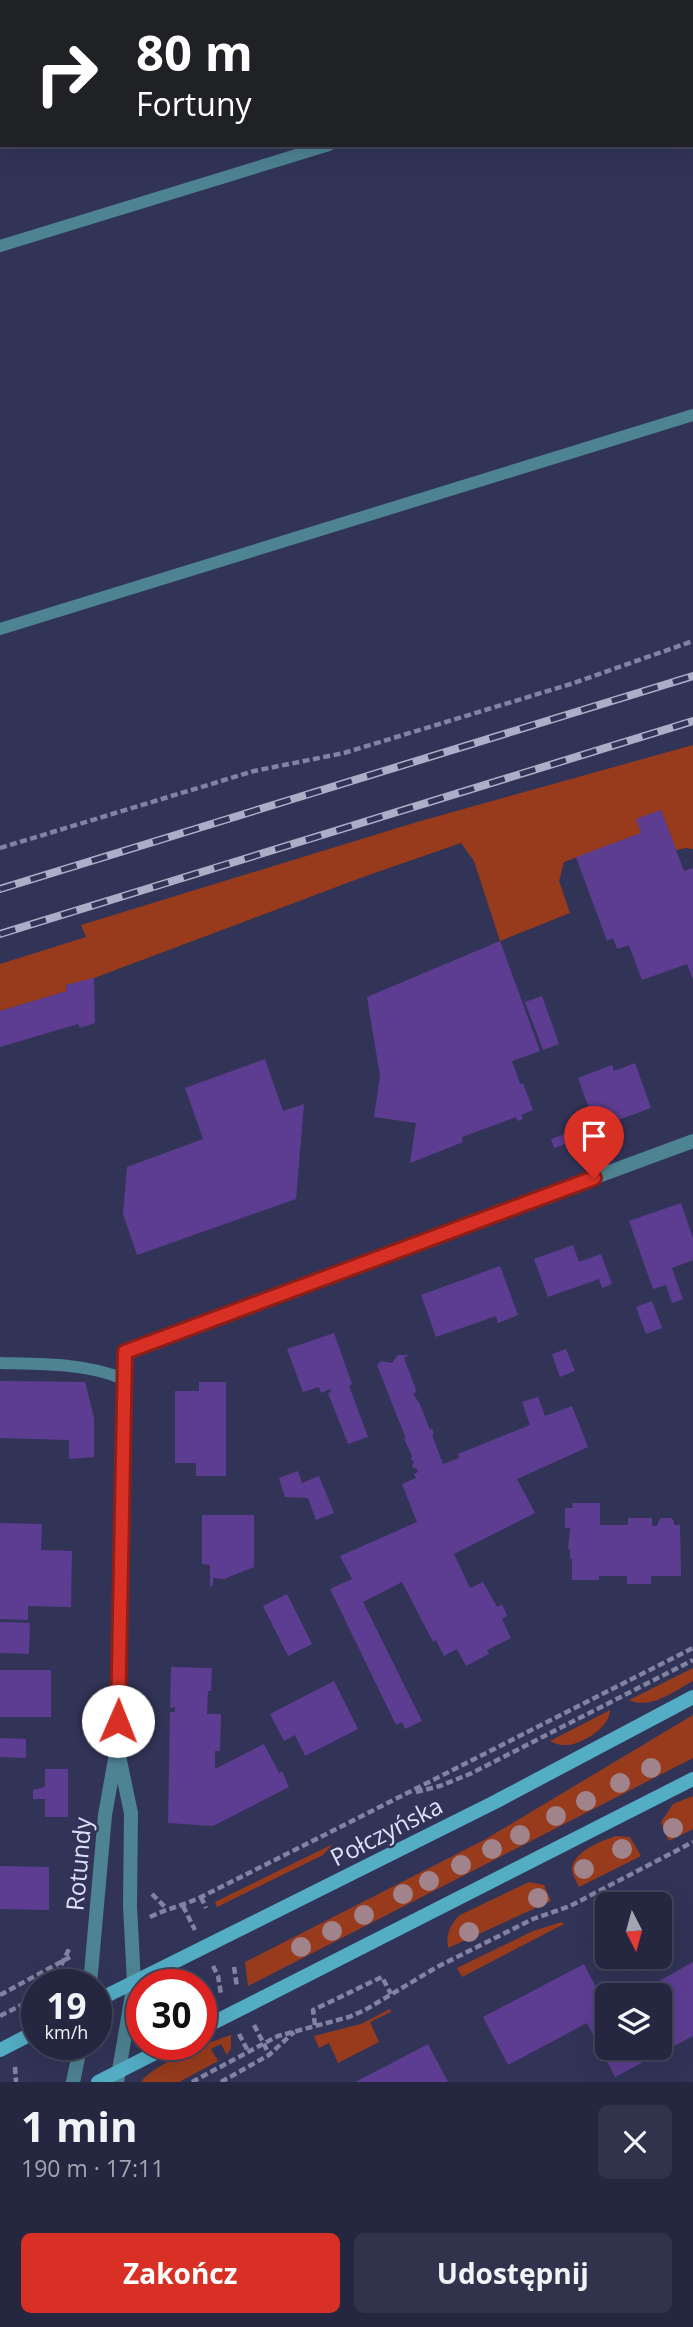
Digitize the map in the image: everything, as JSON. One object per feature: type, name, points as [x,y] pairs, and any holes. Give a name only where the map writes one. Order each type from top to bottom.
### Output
[{"type":"main road","name":"Połczyńska","points":[[162,1969],[495,1802],[693,1697]]},
{"type":"main road","points":[[217,2021],[693,1779]]},
{"type":"main road","points":[[0,2050],[21,2039]]},
{"type":"main road","points":[[98,2082],[118,2077],[146,2060]]},
{"type":"street","name":"Rotundy","points":[[91,1969],[105,1815],[117,1748],[125,1352],[693,1141]]},
{"type":"street","name":"Rotundy","points":[[117,1748],[131,1813],[130,1906],[133,1969]]},
{"type":"street","name":"Rotundy","points":[[118,2077],[126,2030]]},
{"type":"street","points":[[74,2082],[77,2060]]},
{"type":"lane","points":[[0,246],[322,147]]},
{"type":"lane","points":[[0,629],[693,415]]},
{"type":"lane","points":[[0,1363],[31,1363],[92,1370],[123,1379]]},
{"type":"path","points":[[0,848],[254,771],[344,753],[574,683],[693,641]]},
{"type":"path","points":[[156,1914],[166,1908],[183,1906],[693,1648]]},
{"type":"path","points":[[408,1794],[440,1786],[472,1773],[693,1660]]},
{"type":"path","points":[[192,2082],[263,2043],[294,2031],[349,2017],[437,1967],[533,1919],[570,1906],[693,1842]]},
{"type":"path","points":[[148,1888],[166,1908]]},
{"type":"path","points":[[201,1897],[206,1908]]},
{"type":"path","points":[[183,1906],[190,1919]]},
{"type":"path","points":[[59,1969],[75,1938]]},
{"type":"path","points":[[0,1994],[72,1956]]},
{"type":"path","points":[[234,1967],[237,1990]]},
{"type":"path","points":[[218,1976],[221,2000]]},
{"type":"path","points":[[315,2025],[313,2010],[382,1977],[391,1994]]},
{"type":"path","points":[[0,2016],[21,2005]]},
{"type":"path","points":[[253,2024],[269,2055]]},
{"type":"path","points":[[237,2031],[248,2051]]},
{"type":"path","points":[[221,2082],[269,2055],[294,2031]]},
{"type":"shaded area","points":[[693,745],[693,849],[676,850],[661,810],[637,819],[641,833],[564,862],[559,881],[570,913],[500,941],[474,861],[461,843],[94,978],[66,985],[67,991],[0,1011],[0,964],[86,937],[81,925],[417,822]]},
{"type":"shaded area","points":[[693,1668],[693,1681],[670,1694],[646,1703],[629,1700]]},
{"type":"shaded area","points":[[610,1710],[606,1722],[588,1738],[565,1745],[550,1741]]},
{"type":"shaded area","points":[[693,1715],[693,1758],[248,1986],[245,1962],[484,1840]]},
{"type":"shaded area","points":[[693,1796],[693,1829],[669,1841],[661,1822],[673,1804]]},
{"type":"shaded area","points":[[616,1836],[630,1837],[641,1856],[579,1887],[572,1871],[576,1858],[588,1848]]},
{"type":"shaded area","points":[[333,1844],[323,1855],[217,1907],[215,1902]]},
{"type":"shaded area","points":[[529,1882],[544,1885],[551,1901],[448,1948],[449,1930],[460,1915]]},
{"type":"shaded area","points":[[562,1922],[564,1924],[462,1977],[457,1968],[533,1931]]},
{"type":"shaded area","points":[[390,2009],[391,2012],[370,2022],[379,2042],[338,2063],[329,2043],[319,2048],[314,2036],[361,2024]]},
{"type":"shaded area","points":[[231,2035],[231,2048],[227,2055],[221,2044],[217,2046],[217,2040]]},
{"type":"shaded area","points":[[169,2061],[218,2061],[179,2082],[141,2082]]},
{"type":"building","points":[[661,810],[684,871],[693,868],[693,979],[687,964],[642,980],[629,945],[617,949],[613,938],[607,941],[576,857],[641,833],[636,819]]},
{"type":"building","points":[[500,941],[540,1051],[512,1061],[533,1110],[521,1115],[523,1119],[518,1121],[516,1117],[462,1137],[463,1142],[410,1163],[416,1123],[374,1117],[380,1076],[367,997]]},
{"type":"building","points":[[94,978],[95,1023],[80,1028],[78,1024],[0,1047],[0,1011],[67,991],[66,985]]},
{"type":"building","points":[[542,996],[559,1044],[543,1050],[525,1002]]},
{"type":"building","points":[[265,1059],[283,1111],[304,1104],[296,1199],[137,1255],[123,1214],[127,1167],[203,1139],[185,1088]]},
{"type":"building","points":[[635,1063],[651,1108],[596,1128],[578,1078],[612,1065],[614,1071]]},
{"type":"building","points":[[565,1134],[568,1143],[554,1148],[551,1139]]},
{"type":"building","points":[[681,1203],[693,1238],[693,1260],[672,1268],[683,1299],[672,1303],[666,1285],[653,1289],[629,1221]]},
{"type":"building","points":[[573,1245],[579,1262],[601,1254],[612,1284],[602,1288],[599,1279],[548,1297],[534,1259]]},
{"type":"building","points":[[500,1266],[518,1315],[498,1323],[496,1316],[436,1337],[421,1295]]},
{"type":"building","points":[[652,1301],[662,1328],[646,1334],[636,1307]]},
{"type":"building","points":[[334,1333],[352,1384],[349,1386],[368,1437],[348,1444],[328,1393],[331,1392],[330,1389],[321,1393],[319,1387],[303,1392],[287,1349]]},
{"type":"building","points":[[566,1349],[575,1371],[560,1377],[552,1354]]},
{"type":"building","points":[[398,1355],[409,1355],[404,1358],[415,1387],[416,1392],[413,1394],[430,1430],[432,1428],[443,1464],[459,1458],[458,1454],[530,1425],[522,1402],[538,1397],[545,1416],[572,1406],[588,1447],[517,1479],[535,1513],[454,1554],[470,1588],[483,1582],[497,1607],[502,1604],[507,1616],[502,1619],[511,1638],[487,1650],[489,1654],[466,1666],[457,1649],[444,1656],[436,1640],[433,1642],[402,1582],[363,1602],[422,1721],[405,1729],[402,1722],[396,1725],[330,1589],[352,1579],[340,1556],[417,1522],[402,1484],[416,1478],[414,1474],[418,1472],[412,1467],[414,1461],[411,1460],[406,1439],[377,1365],[381,1361],[392,1363]]},
{"type":"building","points":[[0,1381],[85,1382],[94,1418],[94,1457],[69,1459],[69,1440],[0,1438]]},
{"type":"building","points":[[199,1382],[226,1382],[226,1476],[196,1476],[196,1463],[175,1463],[175,1391],[199,1391]]},
{"type":"building","points":[[298,1471],[302,1483],[319,1476],[334,1513],[316,1520],[308,1498],[285,1497],[279,1478]]},
{"type":"building","points":[[572,1503],[600,1503],[600,1525],[628,1525],[628,1518],[652,1518],[652,1526],[657,1526],[660,1518],[671,1518],[674,1525],[680,1525],[681,1576],[651,1576],[651,1584],[627,1584],[627,1576],[572,1580],[572,1559],[568,1549],[570,1528],[565,1528],[565,1508],[573,1508]]},
{"type":"building","points":[[202,1515],[254,1515],[254,1567],[224,1579],[213,1578],[213,1586],[210,1586],[210,1565],[202,1564]]},
{"type":"building","points":[[0,1523],[42,1524],[41,1550],[72,1551],[71,1607],[28,1606],[28,1620],[0,1619]]},
{"type":"building","points":[[287,1594],[312,1644],[288,1656],[263,1606]]},
{"type":"building","points":[[0,1622],[30,1623],[29,1654],[0,1653]]},
{"type":"building","points":[[171,1667],[212,1668],[207,1714],[221,1714],[220,1751],[215,1751],[215,1769],[264,1744],[289,1787],[213,1826],[168,1823],[170,1712],[175,1712],[175,1707],[170,1708]]},
{"type":"building","points":[[0,1670],[51,1670],[51,1717],[0,1717]]},
{"type":"building","points":[[334,1681],[358,1729],[305,1756],[295,1735],[284,1741],[270,1714]]},
{"type":"building","points":[[0,1738],[26,1739],[26,1758],[0,1757]]},
{"type":"building","points":[[45,1769],[68,1769],[68,1817],[45,1817],[45,1799],[33,1799],[33,1790],[45,1787]]},
{"type":"building","points":[[0,1866],[49,1867],[49,1910],[0,1909]]},
{"type":"building","points":[[693,1962],[693,2036],[672,2047],[672,1983],[655,1983]]},
{"type":"building","points":[[584,1964],[595,1985],[595,2038],[587,2023],[508,2065],[483,2017]]},
{"type":"building","points":[[428,2044],[448,2082],[355,2082],[390,2064]]},
{"type":"building","points":[[606,2060],[647,2060],[615,2077]]},
{"type":"railway","points":[[0,889],[693,676]]},
{"type":"railway","points":[[0,934],[693,721]]},
{"type":"route","points":[[118,1721],[125,1352],[594,1178]]}]
